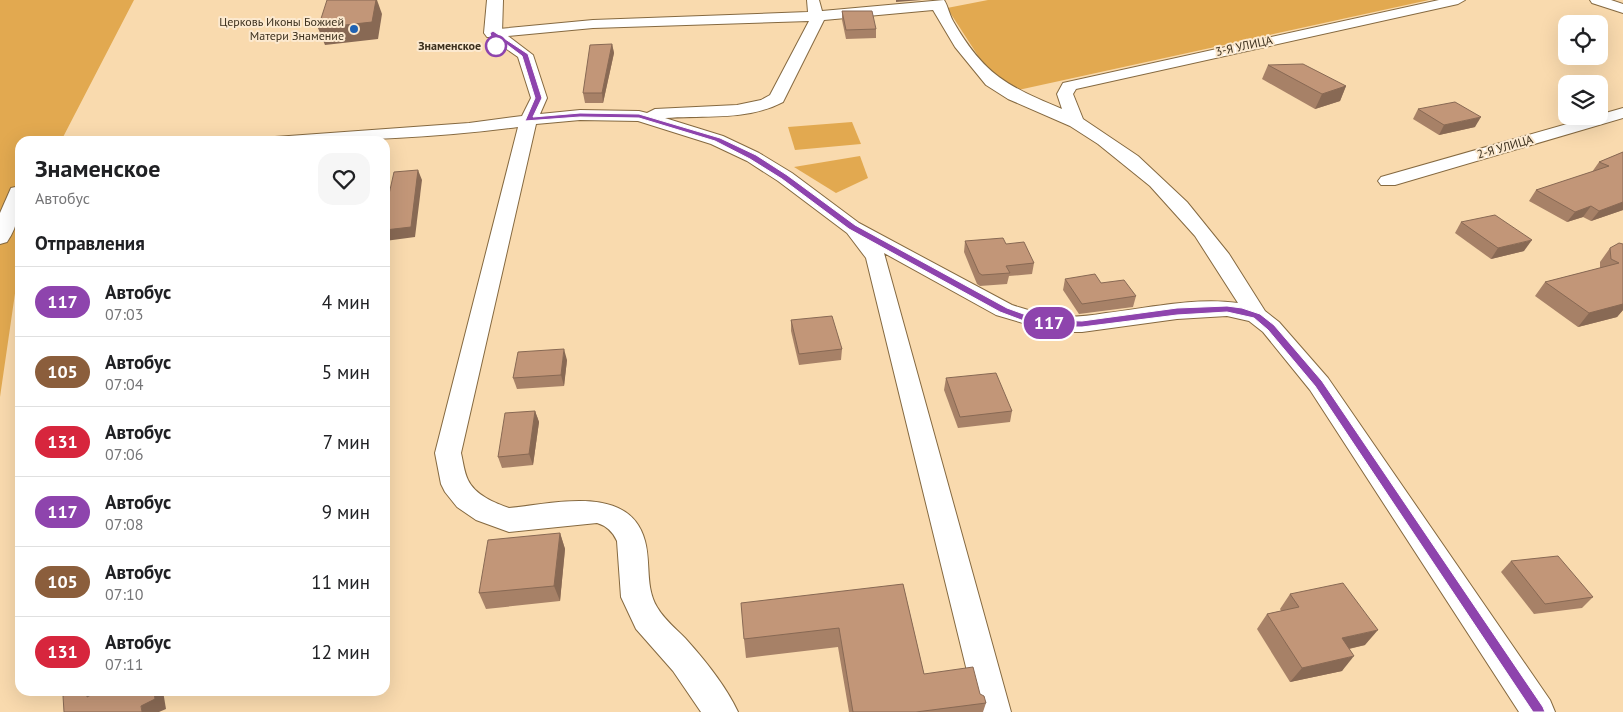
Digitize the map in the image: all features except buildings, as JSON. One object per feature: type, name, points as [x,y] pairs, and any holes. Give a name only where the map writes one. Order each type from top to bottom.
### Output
[{"type":"street","points":[[495,0],[495,39]]},
{"type":"street","name":"3-Я УЛИЦА","points":[[1074,122],[1065,94],[1068,86],[1458,0]]},
{"type":"street","points":[[1597,0],[1623,9]]},
{"type":"street","points":[[495,39],[515,32],[593,24],[815,8],[938,3],[942,14],[983,74],[997,84],[1074,122],[1113,145],[1149,174],[1199,227],[1244,292],[1257,316],[1271,328],[1319,384],[1538,712]]},
{"type":"street","points":[[353,136],[469,128],[580,115],[639,116],[753,108],[772,102],[779,94],[817,19],[815,8]]},
{"type":"street","points":[[495,39],[525,55],[539,98],[528,120],[448,453],[455,484],[467,499],[486,512],[509,520],[597,512],[614,517],[626,528],[631,542],[636,597],[647,619],[684,660],[720,712]]},
{"type":"street","name":"2-Я УЛИЦА","points":[[1388,181],[1623,114]]},
{"type":"street","points":[[639,116],[717,140],[753,157],[792,182],[852,227],[1004,310],[1028,318],[1053,324],[1082,324],[1177,312],[1227,309],[1257,316]]},
{"type":"street","points":[[0,238],[15,200]]},
{"type":"street","points":[[852,227],[876,257],[994,712]]},
{"type":"shaded area","points":[[0,0],[134,0],[64,136],[15,136],[15,294],[0,397]]},
{"type":"shaded area","points":[[988,0],[1429,0],[1014,91],[984,65],[947,8]]},
{"type":"shaded area","points":[[852,122],[861,144],[795,150],[788,127]]},
{"type":"shaded area","points":[[860,156],[868,178],[836,193],[794,167]]},
{"type":"bus line","name":"117","points":[[496,46],[493,33],[525,55],[539,98],[528,120],[580,115],[639,116],[679,126],[717,140],[753,157],[785,177],[852,227],[1004,310],[1053,324],[1082,324],[1177,312],[1227,309],[1257,316],[1271,328],[1286,348],[1319,384],[1538,712]]},
{"type":"place","name":"Церковь Иконы Божией Матери Знамение","points":[[354,29]]},
{"type":"place","name":"Знаменское","points":[[496,46]]}]
